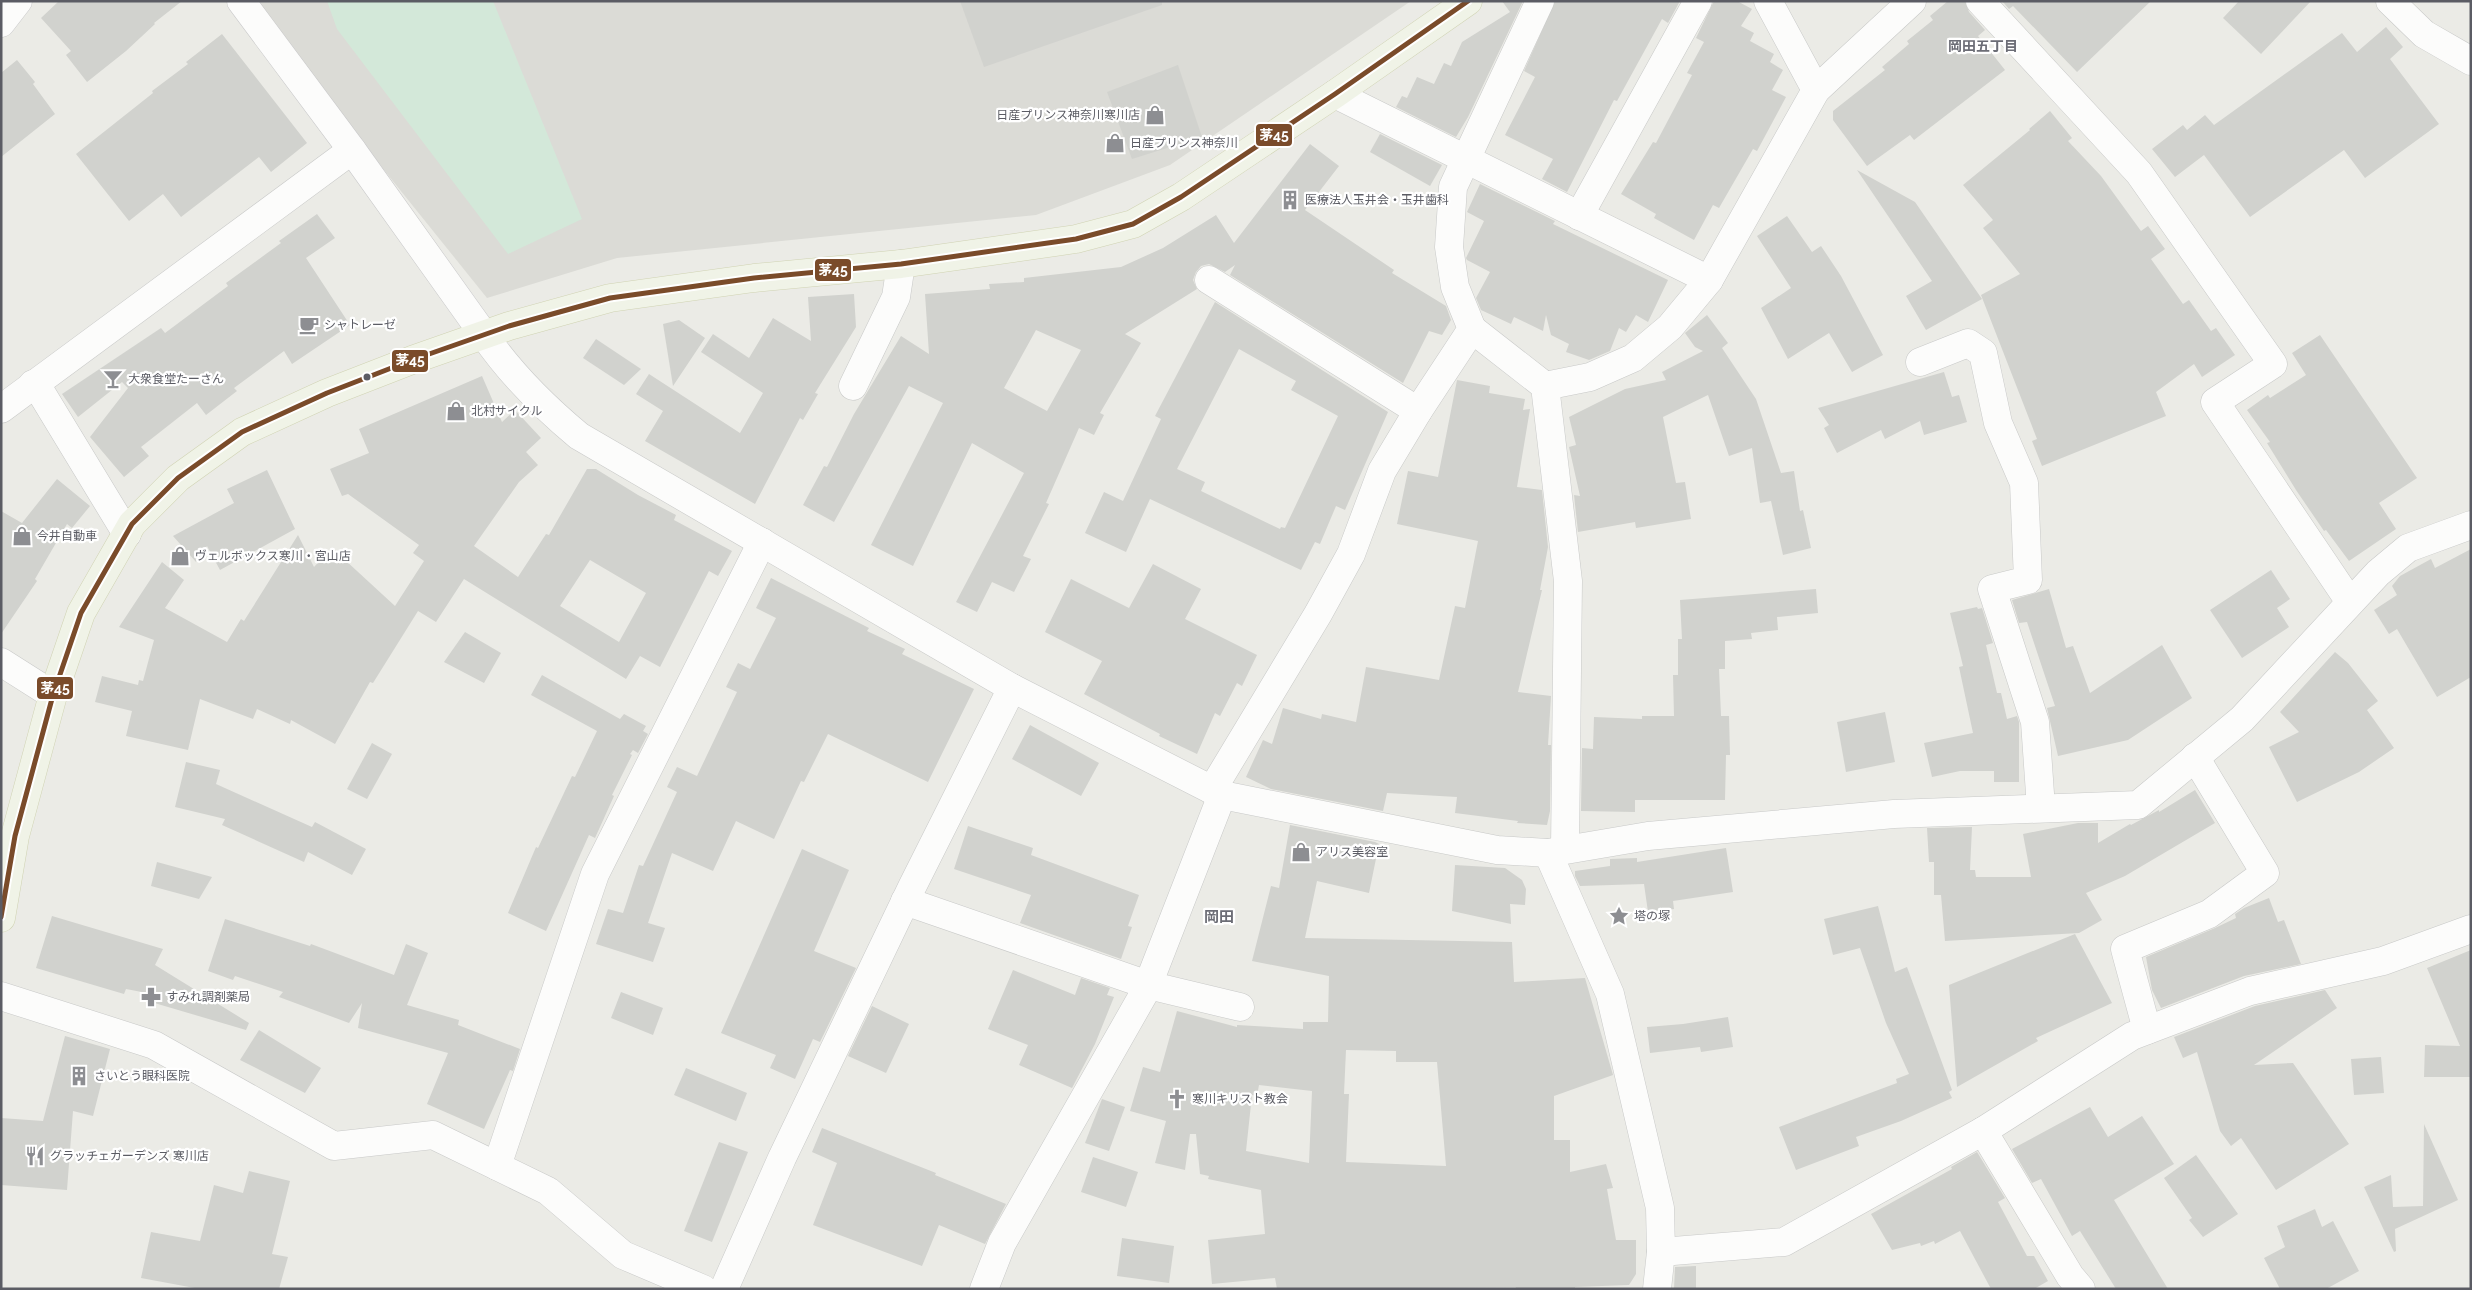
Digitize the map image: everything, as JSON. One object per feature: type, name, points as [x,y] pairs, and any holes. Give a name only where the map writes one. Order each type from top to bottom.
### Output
[{"type":"main road","points":[[1,918],[15,836],[53,695],[82,614],[132,524],[178,478],[242,432],[327,393],[484,335],[610,298],[754,278],[901,264],[1076,239],[1133,224],[1181,197],[1335,94],[1468,1]]},
{"type":"street","points":[[1,23],[18,1]]},
{"type":"street","points":[[241,1],[352,150],[497,355],[547,410],[579,436],[1012,688],[1217,792],[1497,850],[1556,851],[1648,836],[1894,814],[2138,805],[2242,719],[2378,573],[2408,548],[2471,525]]},
{"type":"street","points":[[1540,1],[1453,187],[1449,247],[1455,286],[1472,329],[1545,386],[1568,581],[1556,851],[1610,994],[1660,1208],[1661,1252],[1657,1289]]},
{"type":"street","points":[[1580,216],[1698,1]]},
{"type":"street","points":[[1768,1],[1816,90]]},
{"type":"street","points":[[1545,386],[1590,377],[1633,358],[1670,327],[1709,280],[1816,90],[1912,1]]},
{"type":"street","points":[[1980,1],[2139,173],[2273,364],[2215,402],[2350,602]]},
{"type":"street","points":[[2390,1],[2424,34],[2471,60]]},
{"type":"street","points":[[1335,94],[1709,280]]},
{"type":"street","points":[[1,410],[33,384],[352,150]]},
{"type":"street","points":[[853,386],[896,297],[901,264]]},
{"type":"street","points":[[1209,280],[1418,411]]},
{"type":"street","points":[[984,1289],[1002,1243],[1148,985],[1217,792],[1351,554],[1382,471],[1418,411],[1472,329]]},
{"type":"street","points":[[1920,362],[1968,343],[1982,353],[1998,423],[2024,483],[2028,580],[1992,589],[2035,722],[2041,808]]},
{"type":"street","points":[[33,384],[42,394],[127,534]]},
{"type":"street","points":[[497,1166],[594,874],[762,542]]},
{"type":"street","points":[[1,662],[53,695]]},
{"type":"street","points":[[724,1289],[782,1158],[905,901],[1012,688]]},
{"type":"street","points":[[2148,1030],[2124,949],[2209,914],[2265,873],[2195,757]]},
{"type":"street","points":[[905,901],[1148,985],[1240,1007]]},
{"type":"street","points":[[1661,1252],[1784,1242],[1983,1131],[2132,1036],[2250,991],[2383,961],[2471,929]]},
{"type":"street","points":[[1,996],[154,1045],[334,1146],[433,1134],[548,1191],[623,1255],[703,1289]]},
{"type":"street","points":[[1983,1131],[2070,1276],[2081,1289]]},
{"type":"shaded area","points":[[257,1],[1411,1],[1170,165],[1036,215],[617,258],[487,298],[347,124]]},
{"type":"green space","points":[[327,1],[493,1],[582,219],[508,254],[337,29]]},
{"type":"building","points":[[59,1],[182,1],[154,23],[126,51],[87,82],[66,55],[71,51],[41,18]]},
{"type":"building","points":[[960,1],[1162,1],[1162,5],[984,67]]},
{"type":"building","points":[[1502,1],[1523,1],[1468,117],[1456,137],[1396,107],[1402,96],[1407,98],[1417,77],[1434,84],[1444,63],[1451,66],[1462,42],[1510,12]]},
{"type":"building","points":[[1555,1],[1680,1],[1668,23],[1662,19],[1617,101],[1614,100],[1567,192],[1542,179],[1553,159],[1505,135],[1535,77],[1524,71]]},
{"type":"building","points":[[1714,1],[1737,1],[1752,9],[1741,26],[1754,33],[1750,41],[1774,54],[1770,62],[1783,70],[1772,90],[1786,97],[1757,151],[1753,149],[1719,208],[1713,205],[1694,240],[1654,218],[1656,214],[1621,194],[1653,142],[1656,143],[1692,75],[1687,73],[1704,42],[1696,38]]},
{"type":"building","points":[[1948,1],[1965,1],[1969,12],[1985,30],[1978,36],[2005,70],[1914,140],[1910,135],[1867,166],[1833,120],[1833,111],[1885,70],[1882,67],[1909,44],[1907,41],[1933,20],[1930,16]]},
{"type":"building","points":[[2002,1],[2151,1],[2077,72],[2013,6],[2009,9]]},
{"type":"building","points":[[2239,1],[2311,1],[2261,54],[2223,18]]},
{"type":"building","points":[[2386,27],[2403,47],[2390,59],[2439,124],[2365,178],[2344,150],[2250,217],[2204,155],[2175,177],[2152,149],[2183,125],[2187,130],[2205,115],[2214,125],[2342,33],[2357,52]]},
{"type":"building","points":[[222,34],[307,143],[271,172],[259,157],[181,217],[163,194],[129,221],[76,154],[153,93],[152,91],[188,64],[186,62]]},
{"type":"building","points":[[17,60],[35,82],[33,84],[55,114],[1,157],[1,73]]},
{"type":"building","name":"日産プリンス神奈川寒川店","points":[[1178,65],[1202,137],[1132,159],[1107,92]]},
{"type":"building","points":[[2050,111],[2072,138],[2068,141],[2101,176],[2141,231],[2148,226],[2165,249],[2151,259],[2183,304],[2189,300],[2211,331],[2216,328],[2235,355],[2202,377],[2194,364],[2156,392],[2166,416],[2042,466],[2032,441],[2037,439],[1981,295],[2020,274],[1983,228],[1993,220],[1963,185],[2030,130]]},
{"type":"building","points":[[1380,134],[1442,165],[1430,186],[1370,152]]},
{"type":"building","points":[[1310,144],[1339,166],[1305,210],[1394,270],[1392,273],[1446,306],[1451,320],[1442,335],[1429,331],[1403,383],[1230,275],[1235,265],[1225,272],[1209,264],[1201,266],[1193,280],[1197,289],[1125,334],[1141,343],[1100,413],[1104,415],[1094,435],[1079,428],[1046,503],[1049,504],[1023,556],[1031,559],[1014,592],[992,582],[977,612],[956,602],[1024,473],[972,443],[913,566],[871,545],[943,403],[909,386],[834,522],[803,505],[824,466],[827,467],[854,414],[901,336],[929,354],[925,294],[990,289],[989,284],[1024,282],[1024,278],[1121,267],[1163,248],[1216,215],[1234,243]],"holes":[[[1036,330],[1081,350],[1047,411],[1004,388]]]},
{"type":"building","points":[[1857,170],[1915,202],[1982,299],[1926,330],[1906,296],[1932,281]]},
{"type":"building","points":[[1480,184],[1555,221],[1553,224],[1668,280],[1648,322],[1636,315],[1626,332],[1619,328],[1610,351],[1589,360],[1566,352],[1569,344],[1551,335],[1546,315],[1543,331],[1514,317],[1511,324],[1481,310],[1476,298],[1490,272],[1466,258],[1484,221],[1467,212]]},
{"type":"building","points":[[317,214],[335,238],[306,258],[350,325],[292,364],[284,351],[234,388],[237,391],[206,415],[197,403],[141,447],[149,456],[124,477],[90,437],[128,388],[122,382],[78,417],[62,394],[161,328],[165,333],[228,286],[226,283],[281,243],[279,241]]},
{"type":"building","points":[[1787,216],[1812,252],[1821,246],[1841,276],[1883,355],[1852,372],[1829,333],[1788,359],[1761,308],[1791,288],[1757,236]]},
{"type":"building","points":[[854,294],[856,327],[815,393],[818,394],[803,420],[800,418],[755,504],[645,441],[663,411],[636,394],[649,374],[740,433],[763,393],[701,352],[713,334],[749,358],[773,318],[811,341],[808,297]]},
{"type":"building","points":[[1215,302],[1388,412],[1345,510],[1336,506],[1320,544],[1315,542],[1301,570],[1150,499],[1126,552],[1085,533],[1104,492],[1123,501],[1161,419],[1155,416]],"holes":[[[1239,349],[1296,381],[1291,390],[1338,416],[1285,528],[1281,527],[1280,529],[1201,491],[1205,482],[1177,469]]]},
{"type":"building","points":[[1707,315],[1728,343],[1722,348],[1756,399],[1781,473],[1794,471],[1800,511],[1803,510],[1811,548],[1783,555],[1771,501],[1760,503],[1752,448],[1729,456],[1708,395],[1663,417],[1676,483],[1685,482],[1691,519],[1636,528],[1635,522],[1578,532],[1574,495],[1580,496],[1569,447],[1576,445],[1569,417],[1625,389],[1666,380],[1662,372],[1703,351],[1695,347],[1685,333]]},
{"type":"building","points":[[679,320],[705,338],[673,386],[663,324]]},
{"type":"building","points":[[2320,335],[2417,478],[2379,503],[2396,529],[2349,561],[2326,530],[2324,531],[2296,490],[2267,443],[2270,442],[2247,410],[2268,395],[2270,398],[2306,375],[2292,353]]},
{"type":"building","points":[[596,339],[641,369],[624,385],[583,358]]},
{"type":"building","points":[[1944,372],[1952,397],[1959,395],[1967,422],[1924,435],[1920,421],[1885,439],[1881,430],[1837,453],[1824,428],[1829,425],[1818,408]]},
{"type":"building","points":[[482,376],[502,422],[515,410],[541,438],[526,452],[538,465],[519,482],[474,546],[518,577],[546,534],[549,535],[587,469],[596,469],[638,495],[676,515],[674,520],[732,551],[718,576],[709,571],[660,667],[640,656],[626,679],[464,579],[436,622],[418,611],[373,683],[370,682],[335,744],[291,720],[290,724],[257,709],[253,719],[200,699],[188,750],[126,736],[132,711],[95,702],[102,676],[138,685],[139,680],[143,681],[154,640],[119,627],[162,562],[184,580],[165,608],[227,642],[241,619],[244,621],[298,535],[314,567],[332,548],[395,606],[424,561],[413,553],[419,545],[348,494],[342,496],[330,469],[369,453],[359,429]],"holes":[[[590,560],[646,593],[619,642],[560,606]]]},
{"type":"building","points":[[1457,380],[1490,386],[1489,393],[1525,399],[1523,410],[1530,409],[1517,487],[1542,490],[1548,547],[1540,590],[1542,590],[1518,692],[1551,696],[1548,745],[1551,745],[1550,811],[1547,825],[1517,823],[1518,821],[1455,813],[1457,797],[1387,793],[1383,811],[1271,789],[1246,777],[1263,740],[1272,744],[1283,708],[1321,719],[1322,714],[1356,722],[1366,667],[1439,680],[1455,606],[1465,608],[1478,541],[1397,524],[1408,471],[1438,477]]},
{"type":"building","points":[[267,470],[295,529],[220,570],[207,546],[196,562],[173,536],[234,503],[227,489]]},
{"type":"building","points":[[57,479],[90,506],[72,528],[67,524],[35,579],[37,581],[1,634],[1,511],[22,523]]},
{"type":"building","points":[[2471,549],[2471,677],[2437,697],[2397,629],[2389,634],[2374,610],[2397,595],[2392,586],[2400,576],[2431,559],[2435,568]]},
{"type":"building","points":[[1153,564],[1201,589],[1185,619],[1257,655],[1242,686],[1237,683],[1220,716],[1215,713],[1197,754],[1159,736],[1160,734],[1084,694],[1102,661],[1045,632],[1071,579],[1129,608]]},
{"type":"building","points":[[2271,570],[2290,599],[2277,608],[2289,627],[2242,658],[2210,610]]},
{"type":"building","points":[[771,578],[869,628],[867,631],[905,649],[902,654],[974,689],[928,782],[828,734],[804,782],[801,781],[774,839],[736,821],[713,871],[672,853],[648,923],[665,928],[653,962],[596,944],[608,909],[623,913],[639,865],[643,866],[677,792],[667,787],[677,767],[697,776],[737,692],[726,687],[738,663],[750,669],[776,618],[756,608]]},
{"type":"building","points":[[1816,589],[1818,613],[1777,617],[1778,630],[1751,633],[1752,639],[1725,641],[1725,669],[1719,669],[1721,716],[1729,716],[1730,755],[1726,755],[1725,800],[1635,800],[1635,812],[1581,811],[1582,748],[1593,749],[1594,717],[1642,719],[1642,716],[1674,716],[1673,675],[1678,675],[1678,639],[1682,639],[1680,600]]},
{"type":"building","points":[[2049,589],[2066,648],[2073,646],[2090,693],[2162,645],[2192,698],[2128,740],[2058,756],[2047,708],[2055,706],[2027,622],[2019,623],[2012,600]]},
{"type":"building","points":[[1977,607],[1978,609],[1982,608],[1993,643],[1986,645],[1997,693],[2001,693],[2007,719],[2017,716],[2019,722],[2019,782],[1994,782],[1994,771],[1960,771],[1932,777],[1924,743],[1973,733],[1959,667],[1963,666],[1950,613]]},
{"type":"building","points":[[465,632],[501,653],[484,683],[444,662]]},
{"type":"building","points":[[2335,652],[2348,663],[2378,701],[2367,710],[2394,748],[2359,772],[2297,802],[2269,747],[2299,732],[2280,712]]},
{"type":"building","points":[[542,675],[620,719],[624,714],[646,726],[643,731],[648,734],[638,753],[633,750],[630,754],[632,755],[612,795],[614,796],[595,838],[589,835],[546,931],[508,913],[536,847],[538,848],[572,776],[575,777],[597,731],[531,695]]},
{"type":"building","points":[[1885,712],[1895,762],[1846,772],[1837,722]]},
{"type":"building","points":[[1030,725],[1099,763],[1081,796],[1012,759]]},
{"type":"building","points":[[372,743],[392,754],[367,799],[347,789]]},
{"type":"building","points":[[186,762],[220,770],[216,784],[312,827],[315,822],[366,849],[352,875],[308,852],[304,862],[222,825],[225,819],[175,807]]},
{"type":"building","points":[[2195,790],[2215,823],[2125,876],[2086,893],[2102,920],[2079,933],[1945,941],[1941,895],[1934,895],[1934,862],[1929,862],[1927,828],[1972,827],[1970,870],[1975,870],[1976,877],[2031,877],[2023,834],[2078,823],[2098,823],[2098,843],[2130,824],[2159,810],[2159,812]]},
{"type":"building","points":[[1290,825],[1375,842],[1379,844],[1369,893],[1317,881],[1305,938],[1512,942],[1514,982],[1585,978],[1613,1075],[1554,1096],[1554,1140],[1570,1140],[1570,1172],[1606,1164],[1613,1188],[1607,1189],[1616,1240],[1636,1240],[1636,1274],[1629,1285],[1575,1287],[1575,1289],[1515,1289],[1516,1287],[1277,1289],[1275,1278],[1212,1284],[1208,1240],[1265,1234],[1261,1190],[1208,1179],[1209,1176],[1200,1174],[1196,1134],[1190,1134],[1185,1170],[1155,1163],[1166,1121],[1130,1111],[1143,1067],[1160,1072],[1177,1011],[1237,1027],[1237,1025],[1303,1029],[1303,1022],[1328,1022],[1329,976],[1252,961],[1271,886],[1279,888]],"holes":[[[1346,1050],[1396,1051],[1396,1062],[1437,1062],[1446,1166],[1346,1162],[1349,1094],[1344,1094]],[[1259,1085],[1312,1091],[1309,1163],[1246,1151],[1252,1095],[1257,1096]]]},
{"type":"building","points":[[968,826],[1033,848],[1031,855],[1139,895],[1128,926],[1132,927],[1121,959],[1020,923],[1031,895],[954,869]]},
{"type":"building","points":[[1726,848],[1733,892],[1673,901],[1674,909],[1648,912],[1644,884],[1580,886],[1575,876],[1575,871],[1610,866],[1610,859],[1637,858],[1637,862]]},
{"type":"building","points":[[802,849],[849,870],[814,951],[856,968],[820,1042],[813,1039],[795,1079],[770,1068],[776,1055],[721,1033]]},
{"type":"building","points":[[157,862],[212,877],[199,899],[151,886]]},
{"type":"building","points":[[1455,865],[1505,868],[1522,880],[1526,889],[1525,905],[1510,904],[1511,924],[1452,911]]},
{"type":"building","points":[[2269,898],[2278,922],[2284,920],[2301,964],[2244,976],[2161,1008],[2152,990],[2146,957],[2236,918],[2235,914],[2244,908]]},
{"type":"building","points":[[1878,906],[1895,972],[1907,967],[1952,1090],[1949,1092],[1952,1098],[1901,1121],[1856,1137],[1859,1146],[1796,1170],[1779,1127],[1897,1083],[1896,1079],[1909,1074],[1886,1023],[1860,948],[1833,955],[1824,919]]},
{"type":"building","points":[[52,916],[163,949],[155,965],[249,1023],[246,1030],[151,1002],[152,994],[126,989],[124,994],[36,968]]},
{"type":"building","points":[[225,919],[310,946],[311,944],[394,975],[406,944],[428,953],[407,1005],[459,1020],[458,1025],[520,1049],[513,1071],[510,1070],[484,1129],[427,1104],[448,1053],[358,1028],[362,1003],[349,1023],[279,997],[283,992],[235,976],[233,980],[208,971]]},
{"type":"building","points":[[2075,934],[2112,1003],[2036,1038],[2038,1041],[1957,1087],[1949,985]]},
{"type":"building","points":[[2471,950],[2471,1077],[2424,1077],[2425,1045],[2460,1046],[2427,968]]},
{"type":"building","points":[[1013,970],[1075,995],[1081,978],[1110,988],[1107,995],[1114,997],[1095,1044],[1072,1088],[1019,1065],[1028,1045],[988,1029]]},
{"type":"building","points":[[2325,990],[2337,1008],[2254,1065],[2293,1063],[2349,1144],[2276,1190],[2241,1138],[2231,1146],[2220,1131],[2197,1052],[2183,1058],[2174,1037],[2255,1006]]},
{"type":"building","points":[[621,992],[663,1008],[653,1035],[611,1018]]},
{"type":"building","points":[[872,1006],[909,1024],[886,1073],[848,1056]]},
{"type":"building","points":[[1728,1017],[1733,1047],[1701,1052],[1700,1047],[1650,1053],[1647,1027]]},
{"type":"building","points":[[259,1030],[321,1068],[305,1093],[240,1060]]},
{"type":"building","points":[[65,1036],[110,1049],[93,1116],[73,1111],[67,1190],[1,1185],[1,1118],[43,1121]]},
{"type":"building","points":[[2381,1057],[2384,1093],[2354,1095],[2351,1059]]},
{"type":"building","points":[[686,1068],[747,1093],[736,1121],[674,1095]]},
{"type":"building","points":[[1102,1099],[1125,1107],[1109,1151],[1085,1143]]},
{"type":"building","points":[[2090,1107],[2108,1137],[2142,1116],[2174,1164],[2114,1200],[2168,1289],[2116,1289],[2080,1231],[2072,1236],[2041,1179],[2032,1183],[2012,1149]]},
{"type":"building","points":[[2424,1124],[2458,1200],[2395,1229],[2396,1251],[2394,1252],[2364,1187],[2391,1175],[2393,1207],[2423,1206]]},
{"type":"building","points":[[822,1128],[936,1173],[935,1175],[1006,1204],[985,1244],[939,1225],[922,1266],[813,1225],[837,1163],[812,1152]]},
{"type":"building","points":[[719,1142],[748,1152],[712,1242],[684,1231]]},
{"type":"building","points":[[1977,1152],[2005,1198],[1998,1202],[2027,1256],[2034,1256],[2048,1281],[2034,1289],[1991,1289],[1960,1231],[1935,1244],[1934,1241],[1921,1246],[1920,1243],[1892,1250],[1871,1214],[1952,1169],[1951,1167]]},
{"type":"building","points":[[2196,1155],[2238,1214],[2203,1237],[2189,1220],[2192,1218],[2164,1178]]},
{"type":"building","points":[[1093,1157],[1138,1172],[1126,1207],[1081,1192]]},
{"type":"building","points":[[249,1171],[290,1181],[272,1254],[288,1257],[279,1289],[200,1289],[141,1278],[151,1232],[200,1241],[214,1185],[243,1193]]},
{"type":"building","points":[[2315,1209],[2322,1227],[2333,1221],[2359,1271],[2326,1289],[2280,1289],[2264,1258],[2285,1247],[2277,1226]]},
{"type":"building","points":[[1122,1238],[1174,1246],[1169,1283],[1117,1276]]},
{"type":"building","points":[[1696,1266],[1696,1289],[1674,1289],[1675,1267]]},
{"type":"transit line","name":"茅45","points":[[1,917],[15,836],[53,695],[81,613],[132,524],[178,478],[242,432],[327,393],[412,360],[509,326],[610,298],[754,278],[901,264],[1076,239],[1133,224],[1181,197],[1335,94],[1468,1]]},
{"type":"place","name":"日産プリンス神奈川寒川店","points":[[1155,115]]},
{"type":"place","name":"日産プリンス神奈川","points":[[1115,143]]},
{"type":"place","name":"医療法人玉井会・玉井歯科","points":[[1290,200]]},
{"type":"place","name":"シャトレーゼ","points":[[309,325]]},
{"type":"place","name":"大衆食堂たーさん","points":[[113,379]]},
{"type":"place","name":"北村サイクル","points":[[456,411]]},
{"type":"place","name":"今井自動車","points":[[22,536]]},
{"type":"place","name":"ヴェルボックス寒川・宮山店","points":[[180,556]]},
{"type":"place","name":"アリス美容室","points":[[1301,852]]},
{"type":"place","name":"塔の塚","points":[[1619,916]]},
{"type":"place","name":"すみれ調剤薬局","points":[[151,997]]},
{"type":"place","name":"さいとう眼科医院","points":[[79,1076]]},
{"type":"place","name":"寒川キリスト教会","points":[[1177,1099]]},
{"type":"place","name":"グラッチェガーデンズ 寒川店","points":[[35,1156]]},
{"type":"district","name":"岡田五丁目","points":[[1983,46]]},
{"type":"district","name":"岡田","points":[[1219,917]]}]
